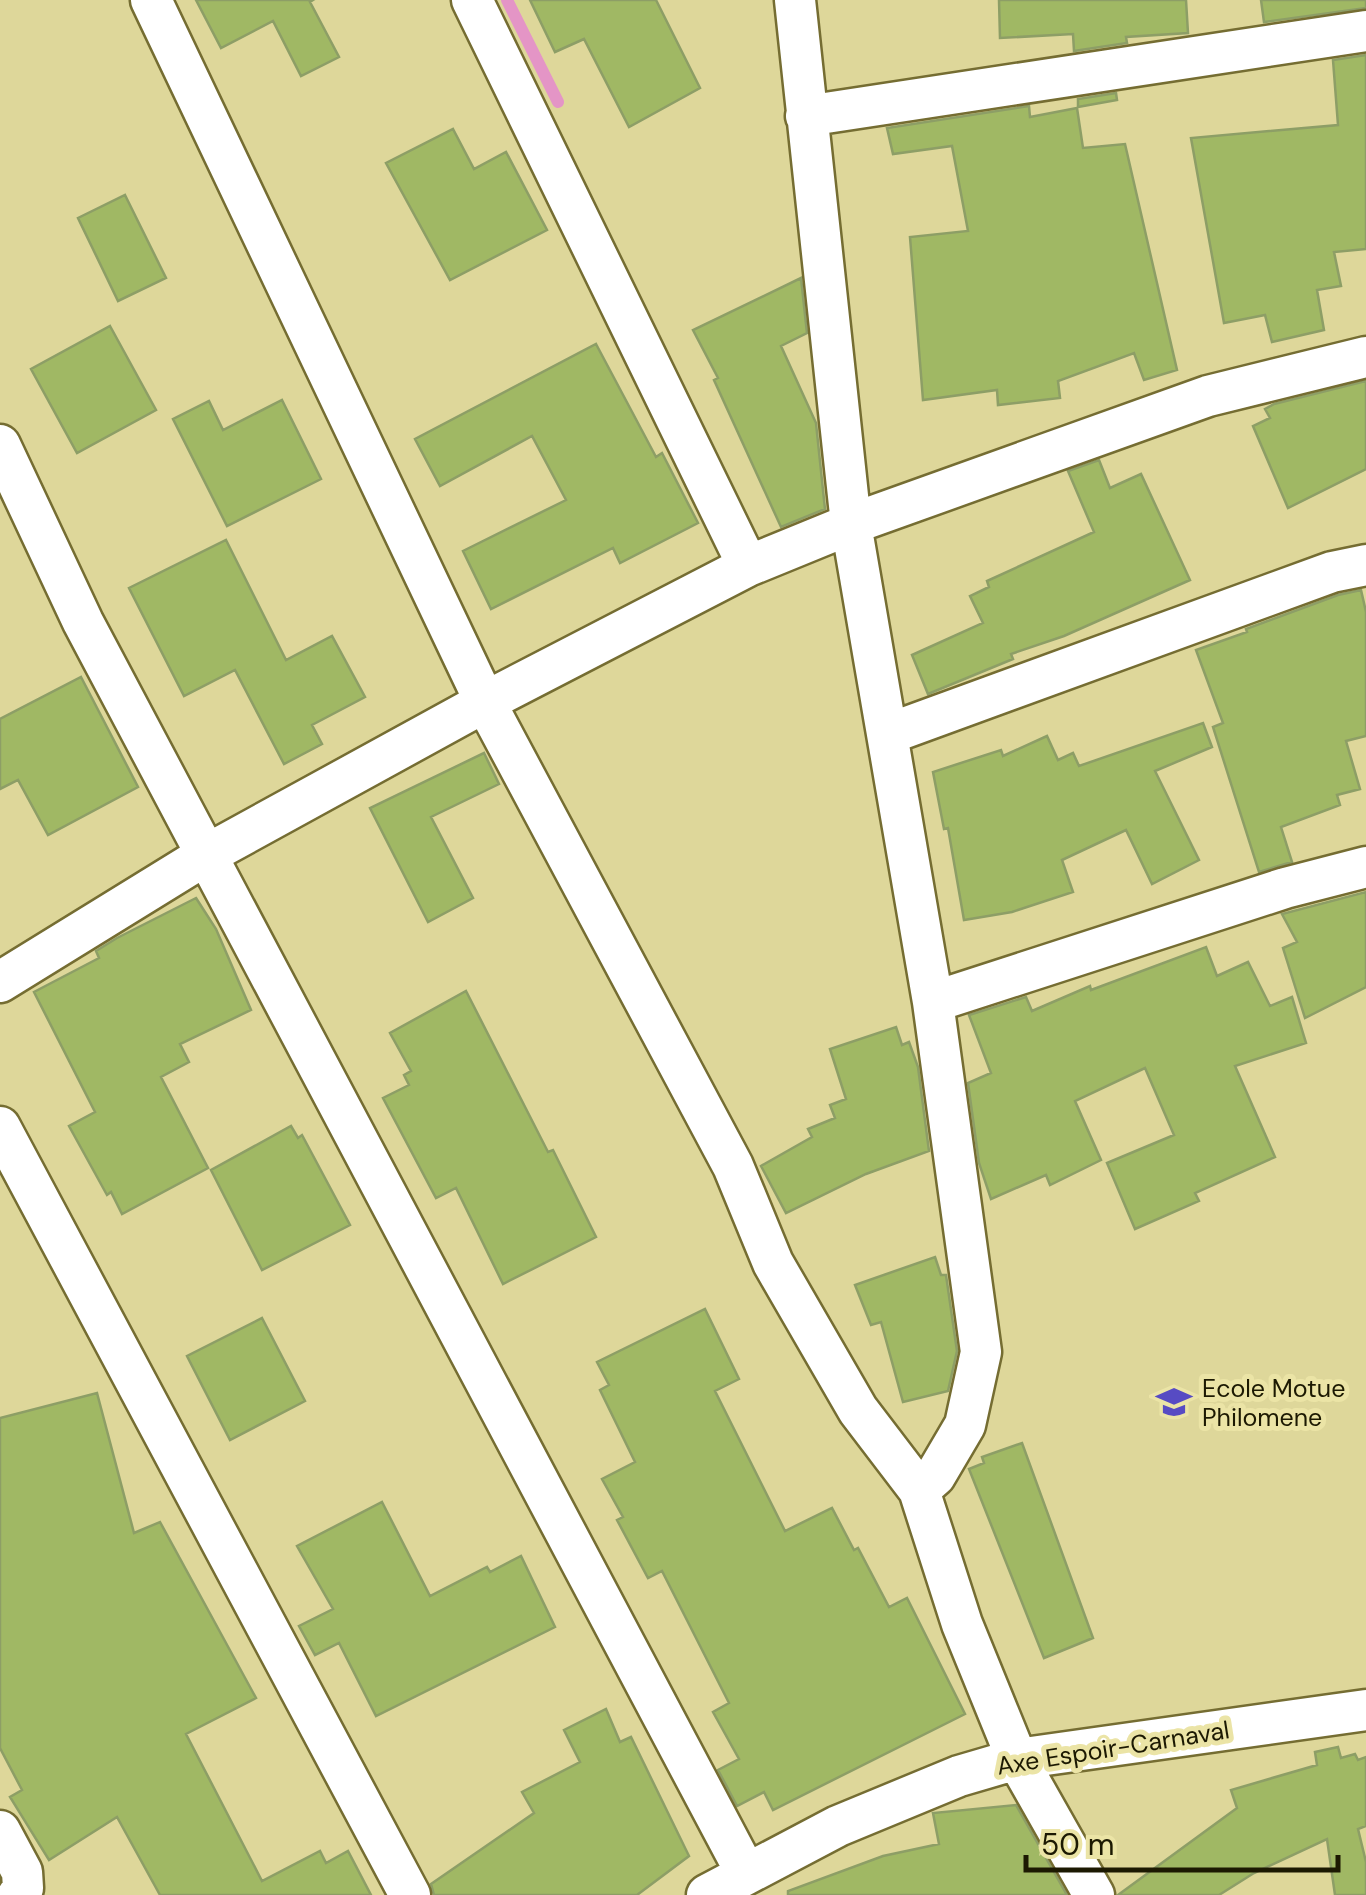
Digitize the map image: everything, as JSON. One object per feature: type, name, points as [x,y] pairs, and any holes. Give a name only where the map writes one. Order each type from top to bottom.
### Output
[{"type":"street","points":[[151,0],[485,702],[734,1166],[773,1264],[858,1410],[919,1490],[962,1624],[1017,1759],[1094,1895]]},
{"type":"street","points":[[472,0],[748,566]]},
{"type":"street","points":[[796,0],[851,524],[934,1002],[981,1352],[966,1425],[935,1476],[919,1490]]},
{"type":"street","points":[[806,116],[1366,31]]},
{"type":"street","points":[[0,982],[206,856],[485,702],[748,566],[851,524],[1208,396],[1366,357]]},
{"type":"street","points":[[0,445],[83,622],[746,1873]]},
{"type":"street","points":[[888,734],[1332,572],[1366,565]]},
{"type":"street","points":[[934,1002],[1285,888],[1366,867]]},
{"type":"street","points":[[0,1127],[410,1895]]},
{"type":"street","name":"Axe Espoir-Carnaval","points":[[707,1895],[838,1826],[959,1776],[1017,1759],[1366,1710]]},
{"type":"street","points":[[0,1831],[22,1872],[24,1888],[18,1895]]},
{"type":"building","points":[[196,0],[313,0],[310,2],[339,57],[301,76],[273,21],[221,48]]},
{"type":"building","points":[[530,0],[656,0],[700,88],[629,127],[584,39],[555,52]]},
{"type":"building","points":[[999,0],[1186,0],[1188,33],[1126,37],[1127,43],[1074,51],[1073,34],[1000,38]]},
{"type":"building","points":[[1261,0],[1366,0],[1366,8],[1264,22]]},
{"type":"building","points":[[1366,55],[1366,249],[1334,252],[1341,286],[1317,290],[1324,330],[1272,342],[1265,315],[1224,323],[1191,138],[1338,125],[1333,60]]},
{"type":"building","points":[[1116,93],[1117,100],[1078,107],[1078,99]]},
{"type":"building","points":[[1029,106],[1030,117],[1077,108],[1083,148],[1125,144],[1177,370],[1144,380],[1134,353],[1058,381],[1060,398],[998,405],[997,390],[923,400],[910,237],[968,231],[952,146],[893,154],[887,128]]},
{"type":"building","points":[[453,129],[474,169],[506,152],[547,230],[450,280],[386,163]]},
{"type":"building","points":[[125,195],[166,278],[118,301],[78,218]]},
{"type":"building","points":[[801,278],[807,333],[781,346],[816,423],[825,509],[781,527],[714,380],[718,378],[693,330]]},
{"type":"building","points":[[110,326],[156,410],[77,453],[31,369]]},
{"type":"building","points":[[596,344],[656,457],[662,453],[698,523],[620,563],[613,548],[491,609],[463,551],[566,500],[532,436],[440,486],[415,439]]},
{"type":"building","points":[[1366,381],[1366,469],[1288,508],[1253,426],[1270,418],[1265,409],[1274,404]]},
{"type":"building","points":[[282,400],[321,479],[227,526],[173,419],[209,401],[223,430]]},
{"type":"building","points":[[1099,460],[1110,488],[1141,474],[1190,580],[1064,636],[1011,654],[1013,659],[928,694],[912,655],[983,623],[970,596],[989,587],[987,581],[1094,532],[1068,471]]},
{"type":"building","points":[[226,540],[286,660],[332,636],[365,697],[312,725],[322,744],[284,764],[235,670],[184,696],[129,588]]},
{"type":"building","points":[[1361,590],[1366,612],[1366,736],[1346,741],[1360,789],[1337,795],[1340,805],[1281,827],[1292,862],[1259,872],[1213,727],[1223,723],[1196,650],[1338,595]]},
{"type":"building","points":[[81,677],[138,787],[48,835],[18,780],[0,789],[0,719]]},
{"type":"building","points":[[1203,723],[1212,747],[1155,771],[1199,860],[1152,884],[1126,830],[1062,860],[1073,892],[1012,912],[964,920],[948,828],[944,829],[933,772],[1001,750],[1003,756],[1047,736],[1058,760],[1073,753],[1079,766]]},
{"type":"building","points":[[484,753],[499,784],[431,817],[473,898],[428,922],[370,808]]},
{"type":"building","points":[[1366,892],[1366,987],[1305,1018],[1283,948],[1297,942],[1282,914]]},
{"type":"building","points":[[196,898],[216,929],[251,1010],[180,1044],[189,1062],[161,1077],[208,1168],[122,1214],[111,1192],[107,1195],[69,1126],[95,1112],[34,992],[99,958],[96,951],[117,938]]},
{"type":"building","points":[[1206,947],[1217,976],[1248,962],[1270,1006],[1292,997],[1306,1043],[1235,1066],[1275,1157],[1195,1193],[1199,1201],[1135,1229],[1107,1163],[1174,1135],[1145,1068],[1075,1101],[1101,1160],[1050,1185],[1046,1175],[991,1199],[979,1163],[968,1083],[991,1073],[969,1015],[1026,997],[1032,1011],[1090,986],[1091,990]]},
{"type":"building","points":[[466,991],[596,1237],[503,1284],[456,1188],[436,1198],[383,1098],[409,1085],[404,1075],[411,1071],[390,1033]]},
{"type":"building","points":[[896,1027],[902,1045],[909,1042],[918,1067],[929,1151],[866,1174],[786,1213],[761,1166],[812,1137],[808,1129],[835,1118],[830,1105],[846,1099],[830,1049]]},
{"type":"building","points":[[291,1126],[298,1138],[302,1135],[350,1225],[262,1270],[211,1170]]},
{"type":"building","points":[[935,1257],[941,1275],[946,1275],[957,1351],[948,1391],[903,1402],[881,1322],[871,1325],[855,1285]]},
{"type":"building","points":[[705,1309],[739,1379],[715,1391],[785,1531],[832,1508],[889,1607],[907,1598],[965,1714],[773,1810],[764,1792],[737,1806],[718,1770],[739,1759],[713,1712],[729,1703],[662,1571],[648,1578],[617,1520],[623,1517],[602,1479],[635,1462],[600,1390],[609,1385],[597,1362]]},
{"type":"building","points":[[262,1318],[305,1401],[230,1440],[187,1356]]},
{"type":"building","points":[[97,1393],[134,1533],[160,1522],[256,1698],[186,1734],[262,1881],[320,1851],[326,1863],[348,1851],[371,1895],[160,1895],[117,1817],[49,1860],[10,1797],[22,1790],[0,1748],[0,1418]]},
{"type":"building","points":[[1022,1443],[1093,1638],[1044,1658],[969,1469],[984,1463],[982,1457]]},
{"type":"building","points":[[382,1502],[430,1596],[487,1567],[490,1572],[521,1556],[555,1627],[376,1716],[339,1643],[315,1655],[299,1626],[333,1609],[297,1546]]},
{"type":"building","points":[[606,1709],[620,1742],[631,1737],[689,1856],[637,1895],[434,1895],[431,1884],[534,1813],[522,1792],[580,1762],[564,1730]]},
{"type":"building","points":[[1338,1747],[1341,1758],[1355,1754],[1358,1760],[1366,1757],[1366,1826],[1358,1829],[1366,1862],[1366,1895],[1335,1895],[1327,1839],[1254,1873],[1219,1895],[1118,1895],[1237,1808],[1231,1790],[1317,1765],[1315,1752]]},
{"type":"building","points":[[1016,1805],[1067,1895],[788,1895],[788,1891],[883,1856],[939,1844],[933,1813]]},
{"type":"waterway","points":[[507,0],[558,102]]},
{"type":"place","name":"Ecole Motue Philomene","points":[[1174,1402]]}]
